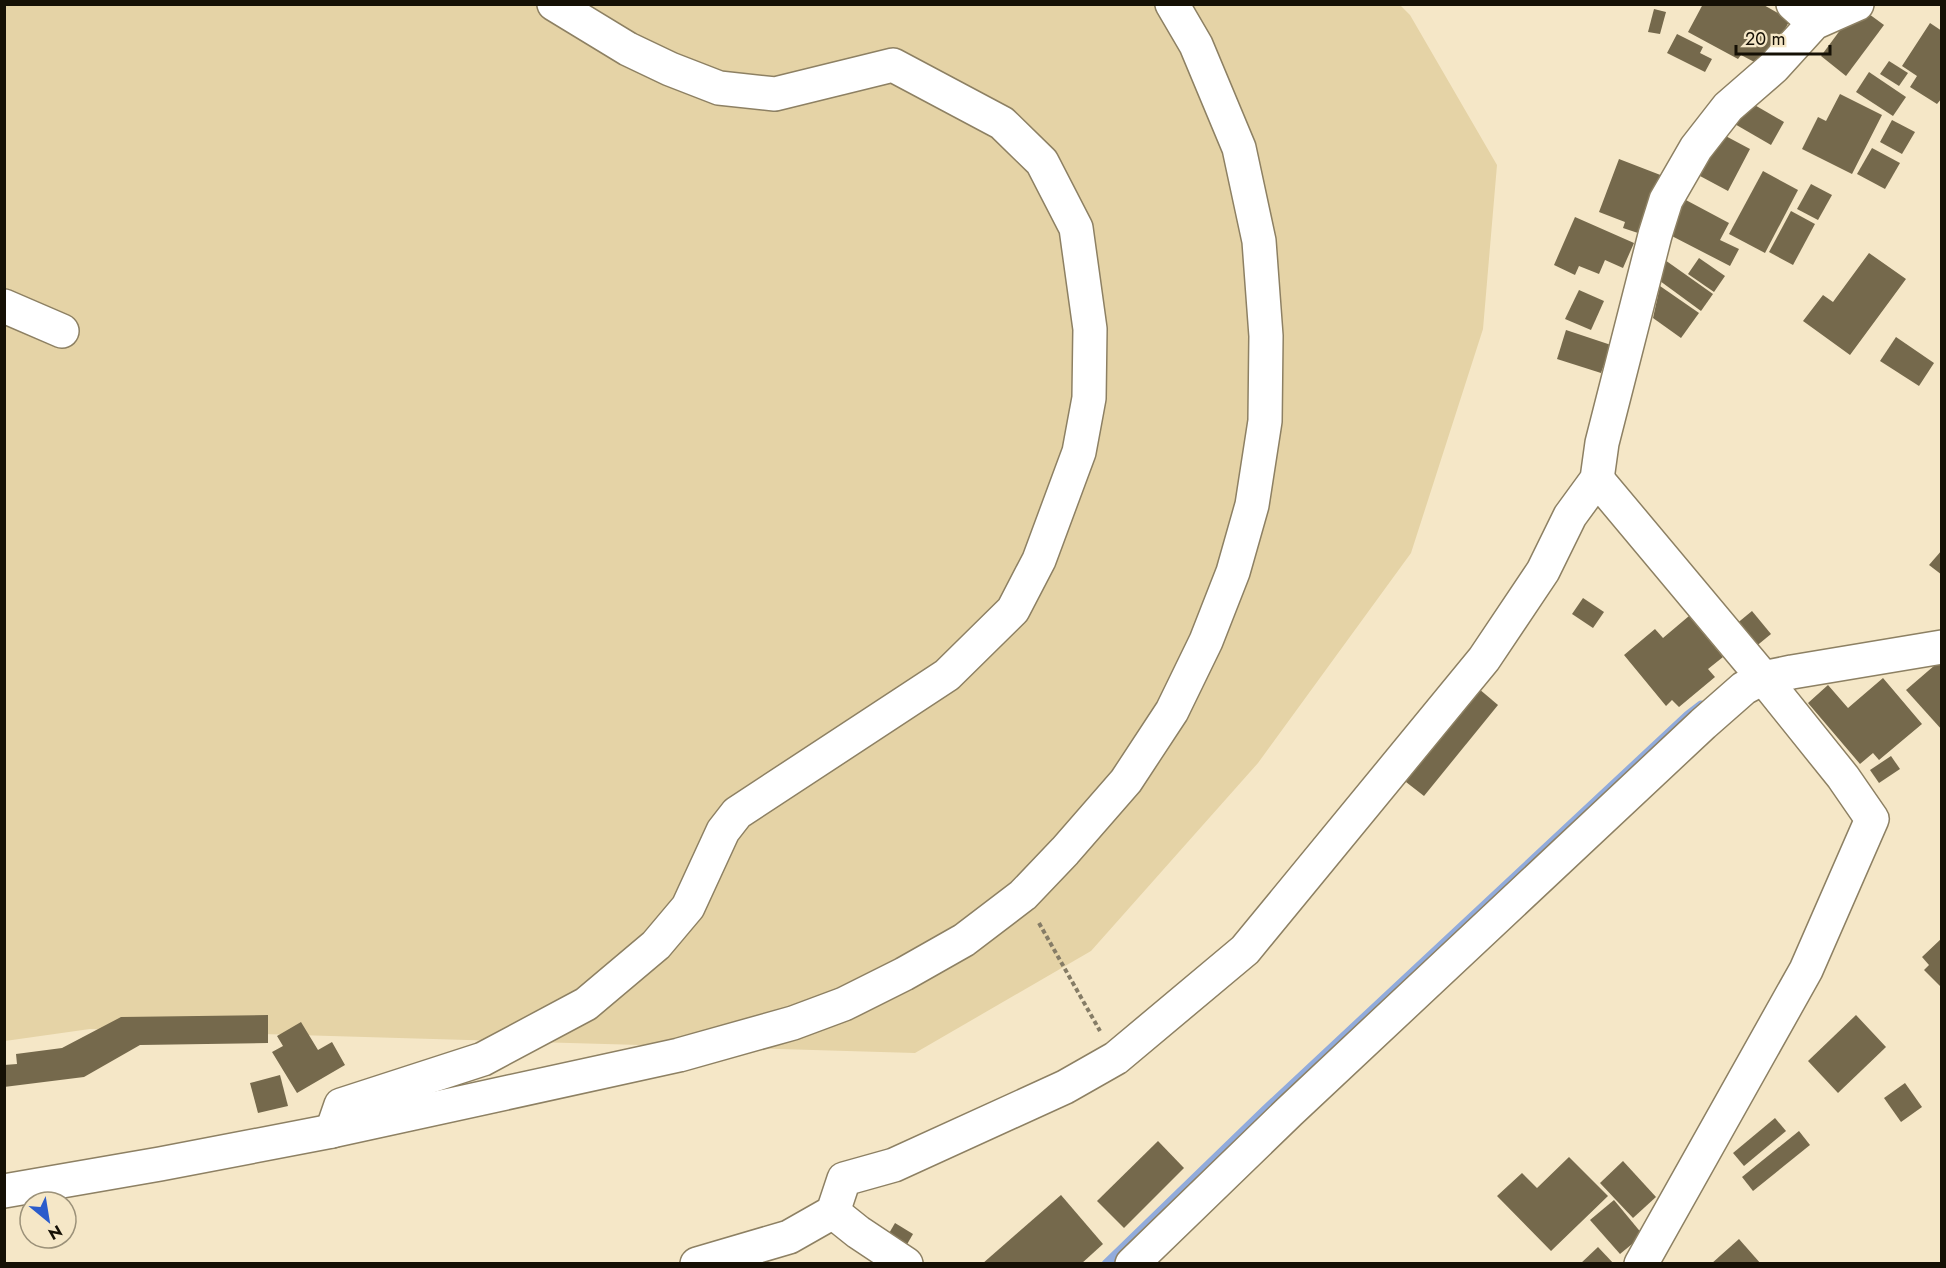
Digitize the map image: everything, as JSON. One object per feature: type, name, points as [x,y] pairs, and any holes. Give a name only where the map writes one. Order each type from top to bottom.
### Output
[{"type":"street","points":[[332,1131],[341,1106],[483,1059],[586,1004],[656,945],[688,907],[723,831],[737,813],[948,675],[1013,610],[1039,560],[1079,452],[1089,398],[1090,329],[1076,228],[1042,162],[1002,123],[893,65],[775,94],[719,88],[670,69],[628,49],[554,4]]},
{"type":"street","points":[[4,1191],[332,1131],[679,1055],[793,1023],[844,1004],[904,974],[964,940],[1023,895],[1126,781],[1172,711],[1206,641],[1233,572],[1252,505],[1265,421],[1266,336],[1259,241],[1239,148],[1196,45],[1172,4]]},
{"type":"street","points":[[697,1263],[789,1237],[833,1212],[844,1179],[894,1165],[1065,1087],[1116,1058],[1245,950],[1484,659],[1543,571],[1570,516],[1596,479],[1602,443],[1666,200],[1696,148],[1728,106],[1774,67],[1804,14],[1857,4]]},
{"type":"street","points":[[4,306],[62,331]]},
{"type":"street","points":[[1596,479],[1758,672],[1843,777],[1872,819],[1806,970],[1641,1263]]},
{"type":"street","points":[[1132,1263],[1297,1104],[1744,688],[1758,672],[1792,672],[1941,647]]},
{"type":"street","points":[[833,1212],[858,1232],[906,1263]]},
{"type":"path","points":[[1023,895],[1116,1058]]},
{"type":"shaded area","points":[[4,5],[1400,5],[1410,15],[1497,165],[1483,329],[1411,553],[1258,763],[1091,951],[915,1053],[90,1029],[5,1041]]},
{"type":"building","points":[[1703,4],[1762,4],[1790,20],[1764,67],[1741,55],[1738,59],[1688,32]]},
{"type":"building","points":[[1858,6],[1884,25],[1846,76],[1821,56]]},
{"type":"building","points":[[1654,9],[1666,12],[1660,34],[1648,32]]},
{"type":"building","points":[[1930,23],[1942,31],[1942,98],[1937,104],[1910,87],[1917,76],[1902,66]]},
{"type":"building","points":[[1677,34],[1703,47],[1700,53],[1712,59],[1705,72],[1667,53]]},
{"type":"building","points":[[1889,61],[1908,73],[1899,86],[1880,74]]},
{"type":"building","points":[[1869,72],[1906,97],[1893,116],[1856,92]]},
{"type":"building","points":[[1840,94],[1882,115],[1852,174],[1802,149],[1818,117],[1826,121]]},
{"type":"building","points":[[1746,100],[1784,122],[1771,145],[1733,123]]},
{"type":"building","points":[[1892,120],[1915,132],[1902,154],[1880,142]]},
{"type":"building","points":[[1720,133],[1750,149],[1728,191],[1700,176]]},
{"type":"building","points":[[1872,148],[1900,163],[1885,189],[1857,174]]},
{"type":"building","points":[[1619,159],[1663,176],[1641,234],[1623,228],[1625,222],[1599,212]]},
{"type":"building","points":[[1763,171],[1798,190],[1765,253],[1729,234]]},
{"type":"building","points":[[1811,184],[1832,195],[1818,220],[1797,209]]},
{"type":"building","points":[[1684,199],[1729,223],[1720,240],[1739,249],[1730,266],[1666,233]]},
{"type":"building","points":[[1791,211],[1815,224],[1793,265],[1769,252]]},
{"type":"building","points":[[1575,217],[1634,243],[1623,268],[1605,260],[1599,274],[1579,266],[1575,275],[1554,265]]},
{"type":"building","points":[[1869,253],[1906,279],[1850,355],[1803,321],[1823,295],[1833,302]]},
{"type":"building","points":[[1699,258],[1725,276],[1714,292],[1688,274]]},
{"type":"building","points":[[1665,260],[1713,294],[1701,311],[1660,281]]},
{"type":"building","points":[[1660,286],[1699,313],[1681,338],[1653,318]]},
{"type":"building","points":[[1579,290],[1604,301],[1591,330],[1565,319]]},
{"type":"building","points":[[1566,330],[1611,345],[1601,373],[1557,359]]},
{"type":"building","points":[[1896,337],[1934,363],[1919,386],[1880,361]]},
{"type":"building","points":[[1942,550],[1942,575],[1929,565]]},
{"type":"building","points":[[1583,598],[1604,612],[1593,628],[1572,614]]},
{"type":"building","points":[[1752,611],[1771,634],[1754,648],[1735,625]]},
{"type":"building","points":[[1689,616],[1723,657],[1708,669],[1715,677],[1679,707],[1672,700],[1666,706],[1624,655],[1655,629],[1663,638]]},
{"type":"building","points":[[1942,659],[1942,730],[1906,690]]},
{"type":"building","points":[[1883,678],[1922,724],[1879,760],[1873,753],[1860,764],[1808,703],[1828,685],[1848,708]]},
{"type":"building","points":[[1472,683],[1498,705],[1424,796],[1397,775]]},
{"type":"building","points":[[1891,756],[1900,769],[1879,783],[1870,770]]},
{"type":"building","points":[[1942,938],[1942,988],[1924,970],[1929,965],[1922,957]]},
{"type":"building","points":[[268,1015],[268,1043],[140,1045],[84,1077],[4,1087],[4,1065],[17,1064],[16,1054],[62,1048],[121,1017]]},
{"type":"building","points":[[1856,1015],[1886,1047],[1838,1093],[1808,1061]]},
{"type":"building","points":[[301,1022],[318,1050],[332,1042],[345,1065],[297,1093],[272,1052],[283,1046],[277,1036]]},
{"type":"building","points":[[280,1075],[288,1106],[258,1113],[250,1083]]},
{"type":"building","points":[[1905,1083],[1922,1107],[1901,1122],[1884,1098]]},
{"type":"building","points":[[1775,1118],[1786,1131],[1744,1166],[1733,1153]]},
{"type":"building","points":[[1799,1131],[1810,1145],[1753,1191],[1742,1177]]},
{"type":"building","points":[[1158,1141],[1184,1168],[1124,1228],[1097,1201]]},
{"type":"building","points":[[1569,1157],[1608,1196],[1551,1251],[1497,1196],[1522,1173],[1537,1188]]},
{"type":"building","points":[[1623,1161],[1656,1197],[1633,1218],[1600,1183]]},
{"type":"building","points":[[1061,1195],[1103,1244],[1081,1264],[982,1264]]},
{"type":"building","points":[[1614,1200],[1643,1235],[1620,1254],[1590,1220]]},
{"type":"building","points":[[895,1223],[913,1234],[902,1253],[884,1242]]},
{"type":"building","points":[[1739,1239],[1761,1264],[1711,1264]]},
{"type":"building","points":[[1598,1247],[1614,1264],[1580,1264]]},
{"type":"waterway","points":[[1106,1264],[1264,1111],[1701,705]]}]
